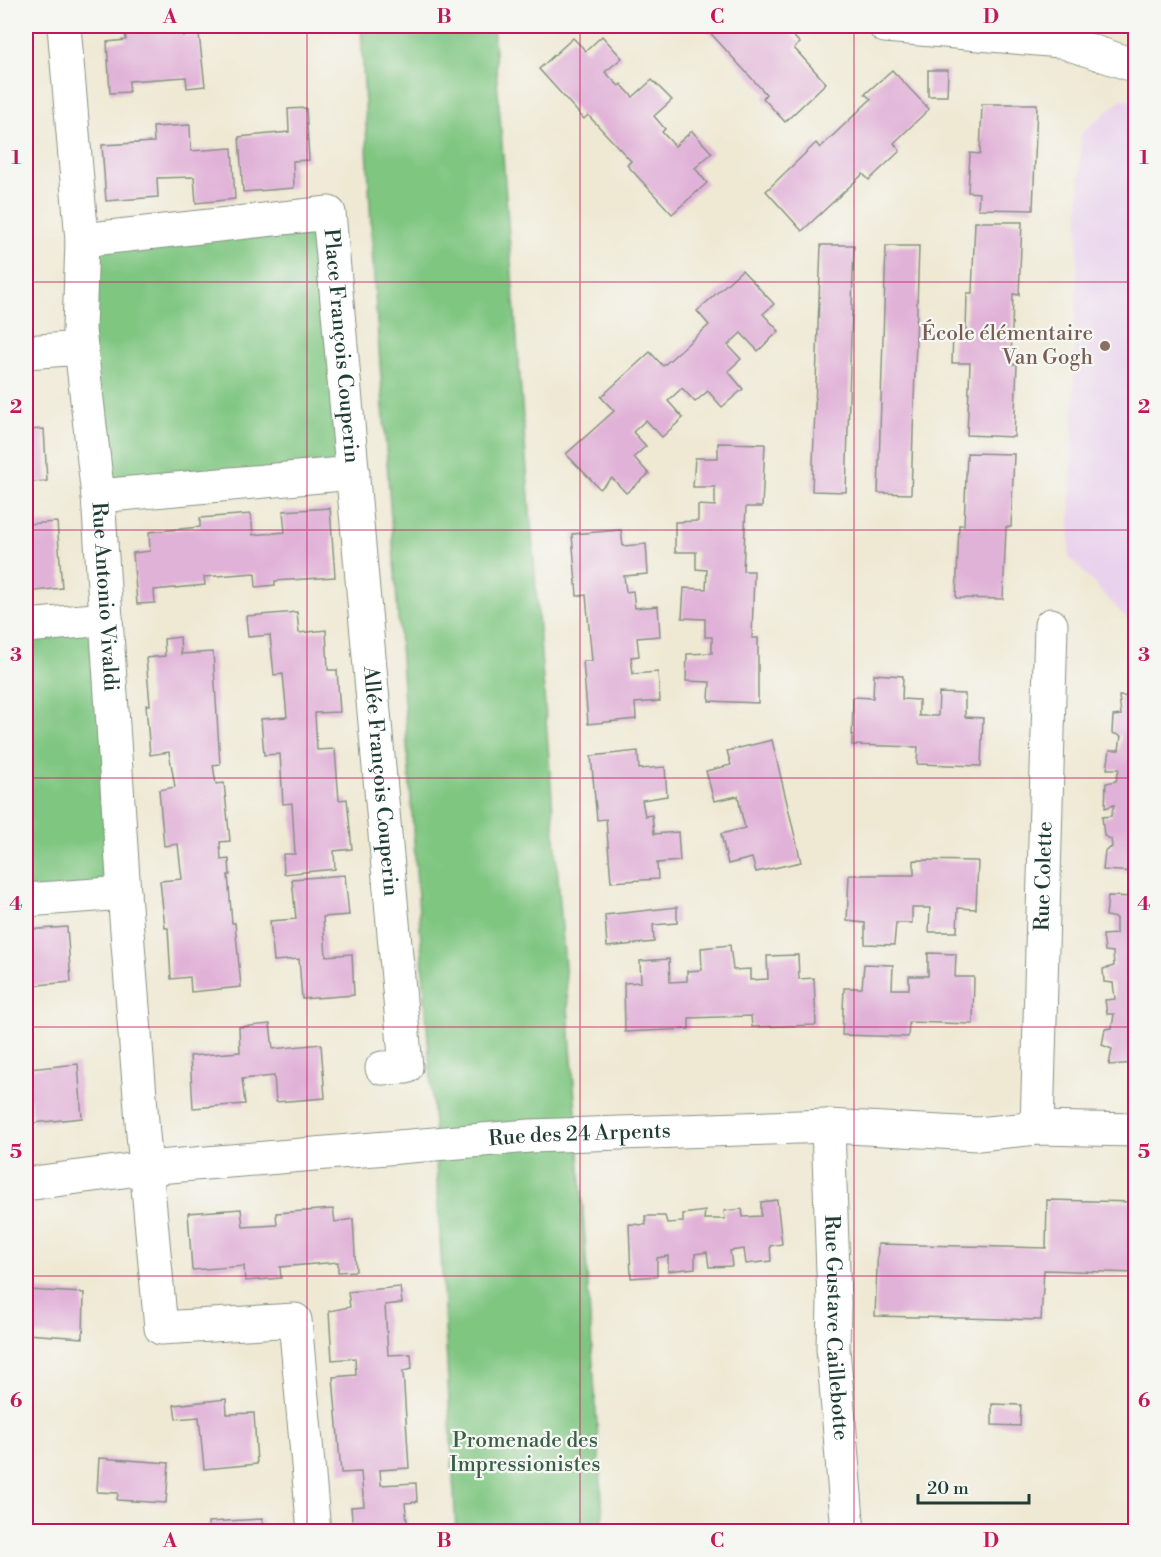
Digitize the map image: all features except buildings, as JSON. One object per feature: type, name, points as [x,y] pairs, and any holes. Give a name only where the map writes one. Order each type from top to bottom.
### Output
[{"type":"street","name":"Rue Antonio Vivaldi","points":[[64,26],[82,240],[79,330],[98,496],[124,892],[161,1328],[295,1320],[314,1532]]},
{"type":"street","points":[[885,26],[1061,41],[1136,66]]},
{"type":"street","name":"Place François Couperin","points":[[82,240],[328,213],[353,473],[98,496]]},
{"type":"street","points":[[26,352],[81,348]]},
{"type":"street","name":"Allée François Couperin","points":[[353,473],[406,1067],[382,1068]]},
{"type":"street","points":[[26,626],[106,619]]},
{"type":"street","name":"Rue Colette","points":[[1037,1128],[1051,625]]},
{"type":"street","points":[[26,900],[124,892]]},
{"type":"street","name":"Rue des 24 Arpents","points":[[26,1184],[146,1168],[530,1136],[828,1126],[978,1134],[1037,1128],[1136,1130]]},
{"type":"street","name":"Rue Gustave Caillebotte","points":[[828,1126],[834,1302],[833,1348],[848,1532]]},
{"type":"shaded area","name":"École élémentaire Van Gogh","points":[[1122,99],[1136,101],[1135,627],[1069,557],[1081,134]]},
{"type":"green space","name":"Promenade des Impressionistes","points":[[361,26],[493,26],[579,1151],[604,1531],[456,1531],[434,1124],[373,265]]},
{"type":"green space","points":[[329,213],[353,473],[98,496],[82,240]]},
{"type":"green space","points":[[106,619],[124,893],[26,900],[26,626]]},
{"type":"place","name":"École élémentaire Van Gogh","points":[[1105,346]]}]
